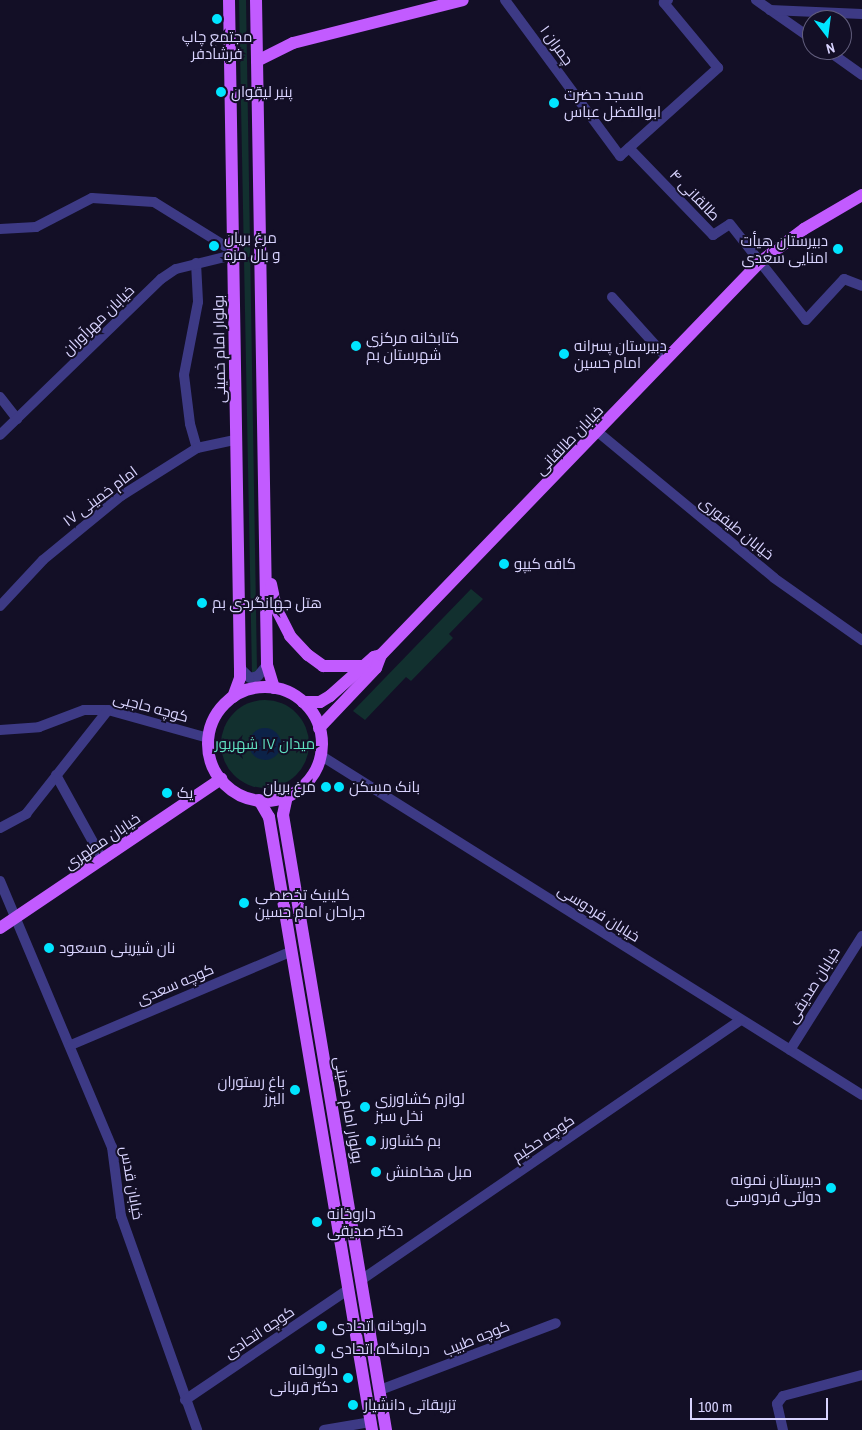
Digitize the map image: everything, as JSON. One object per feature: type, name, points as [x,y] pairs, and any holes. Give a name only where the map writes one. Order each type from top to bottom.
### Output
[{"type":"main road","name":"بولوار امام خمینی","points":[[229,0],[240,668],[240,678],[233,697]]},
{"type":"main road","points":[[256,0],[267,665],[274,688]]},
{"type":"main road","points":[[257,61],[293,43],[463,0]]},
{"type":"main road","name":"خیابان طالقانی","points":[[319,728],[376,668],[381,655],[599,433],[667,358],[760,262],[804,229],[862,195]]},
{"type":"main road","points":[[265,549],[276,608],[290,636],[323,666],[341,669],[362,666]]},
{"type":"main road","points":[[303,702],[319,728],[320,755],[310,777],[287,796],[259,800],[235,792],[221,780],[210,759],[208,738],[214,718],[233,697],[255,688],[274,688],[303,702],[324,700],[362,666],[381,655]]},
{"type":"main road","name":"خیابان مطهری","points":[[0,928],[221,780]]},
{"type":"main road","name":"بولوار امام خمینی","points":[[287,796],[283,815],[386,1430]]},
{"type":"main road","name":"بولوار امام خمینی","points":[[259,800],[269,817],[372,1426]]},
{"type":"street","name":"چمران ۱","points":[[505,0],[620,156],[629,148]]},
{"type":"street","points":[[629,148],[718,68],[664,3],[668,0]]},
{"type":"street","points":[[756,0],[802,33]]},
{"type":"street","points":[[770,10],[862,14]]},
{"type":"street","points":[[841,60],[862,75]]},
{"type":"street","name":"طالقانی ۴","points":[[629,148],[713,235],[730,224],[760,262]]},
{"type":"street","points":[[0,229],[36,227],[92,198],[154,202],[233,250]]},
{"type":"street","name":"خیابان مهرآوران","points":[[0,435],[162,279],[176,269],[233,250]]},
{"type":"street","points":[[760,262],[806,320],[844,279],[862,286]]},
{"type":"street","points":[[196,263],[198,302],[184,375],[190,424],[197,448]]},
{"type":"street","points":[[612,297],[667,358]]},
{"type":"street","points":[[0,397],[17,419]]},
{"type":"street","name":"خیابان طیفوری","points":[[599,433],[774,578],[862,640]]},
{"type":"street","name":"امام خمینی ۱۷","points":[[0,606],[43,560],[121,496],[197,448],[236,440]]},
{"type":"street","points":[[240,668],[247,676],[255,678],[267,665]]},
{"type":"street","name":"کوچه حاجبی","points":[[0,730],[39,727],[84,710],[108,710],[208,738]]},
{"type":"street","points":[[0,828],[26,814],[108,710]]},
{"type":"street","name":"خیابان فردوسی","points":[[320,755],[862,1096]]},
{"type":"street","points":[[56,775],[103,860]]},
{"type":"street","name":"خیابان قدس","points":[[0,881],[14,920],[71,1045],[112,1147],[121,1216],[196,1430]]},
{"type":"street","name":"خیابان صدیقی","points":[[790,1050],[862,936]]},
{"type":"street","name":"کوچه سعدی","points":[[71,1045],[292,952]]},
{"type":"street","name":"کوچه حکیم","points":[[361,1280],[741,1020]]},
{"type":"street","name":"کوچه اتحادی","points":[[186,1400],[348,1289]]},
{"type":"street","name":"کوچه طبیب","points":[[380,1390],[556,1323]]},
{"type":"street","points":[[783,1430],[776,1404],[783,1396],[862,1375]]},
{"type":"street","points":[[324,1430],[372,1426]]},
{"type":"green space","points":[[239,0],[246,0],[257,671],[252,674]]},
{"type":"green space","points":[[471,589],[483,599],[449,634],[453,638],[411,681],[406,677],[365,720],[353,711]]},
{"type":"green space","name":"میدان ۱۷ شهریور","points":[[265,700],[282,703],[290,707],[302,719],[306,727],[309,744],[306,761],[302,769],[290,781],[282,785],[265,788],[248,785],[240,781],[228,769],[224,761],[221,744],[224,727],[228,719],[240,707],[248,703]]},
{"type":"water","points":[[265,728],[271,729],[276,733],[280,738],[280,750],[276,755],[271,759],[265,760],[259,759],[254,755],[250,750],[249,744],[250,738],[254,733],[259,729]]},
{"type":"place","name":"مجتمع چاپ فرشادفر","points":[[217,19]]},
{"type":"place","name":"پنیر لیقوان","points":[[221,92]]},
{"type":"place","name":"مسجد حضرت ابوالفضل عباس","points":[[554,103]]},
{"type":"place","name":"مرغ بریان و بال مزه","points":[[214,246]]},
{"type":"place","name":"دبیرستان هیأت امنایی سعدی","points":[[838,249]]},
{"type":"place","name":"کتابخانه مرکزی شهرستان بم","points":[[356,346]]},
{"type":"place","name":"دبیرستان پسرانه امام حسین","points":[[564,354]]},
{"type":"place","name":"کافه کیپو","points":[[504,564]]},
{"type":"place","name":"هتل جهانگردی بم","points":[[202,603]]},
{"type":"place","name":"مرغ بریان","points":[[326,787]]},
{"type":"place","name":"بانک مسکن","points":[[339,787]]},
{"type":"place","name":"یک","points":[[167,793]]},
{"type":"place","name":"کلینیک تخصصی جراحان امام حسین","points":[[244,903]]},
{"type":"place","name":"نان شیرینی مسعود","points":[[49,948]]},
{"type":"place","name":"باغ رستوران البرز","points":[[295,1090]]},
{"type":"place","name":"لوازم کشاورزی نخل سبز","points":[[365,1107]]},
{"type":"place","name":"بم کشاورز","points":[[371,1141]]},
{"type":"place","name":"مبل هخامنش","points":[[376,1172]]},
{"type":"place","name":"دبیرستان نمونه دولتی فردوسی","points":[[831,1188]]},
{"type":"place","name":"داروخانه دکتر صدیقی","points":[[317,1222]]},
{"type":"place","name":"داروخانه اتحادی","points":[[322,1326]]},
{"type":"place","name":"درمانگاه اتحادی","points":[[320,1349]]},
{"type":"place","name":"داروخانه دکتر قربانی","points":[[348,1378]]},
{"type":"place","name":"تزریقاتی دانشیار","points":[[353,1405]]}]
